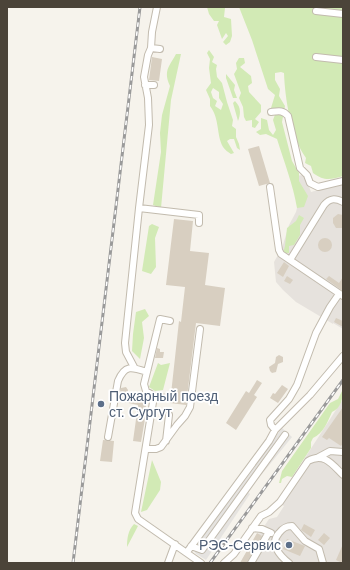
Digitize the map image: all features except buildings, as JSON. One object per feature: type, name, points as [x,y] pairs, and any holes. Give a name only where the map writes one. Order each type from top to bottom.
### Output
[{"type":"lane","points":[[134,368],[126,352],[125,336],[149,125],[148,98],[144,76],[151,48],[152,32],[157,7]]},
{"type":"lane","points":[[316,11],[343,14]]},
{"type":"lane","points":[[151,48],[160,49]]},
{"type":"lane","points":[[316,57],[343,60]]},
{"type":"lane","points":[[145,85],[154,85]]},
{"type":"lane","points":[[271,112],[280,110],[288,116],[300,168],[307,175],[310,183],[318,187],[343,181]]},
{"type":"lane","points":[[270,187],[279,250],[281,254],[341,295],[330,307],[316,333],[297,385],[289,399],[270,420],[275,430]]},
{"type":"lane","points":[[290,260],[328,200],[338,199],[343,202]]},
{"type":"lane","points":[[139,208],[199,214],[199,223]]},
{"type":"lane","points":[[170,321],[160,319],[146,372],[144,384],[146,391],[154,396],[136,513],[138,518],[201,563]]},
{"type":"lane","points":[[146,449],[156,449],[161,447],[185,416],[190,407],[200,329]]},
{"type":"lane","points":[[187,552],[269,441],[275,430],[310,395],[343,356]]},
{"type":"lane","points":[[108,437],[118,381],[125,370],[129,368],[146,372]]},
{"type":"lane","points":[[166,442],[169,414]]},
{"type":"lane","points":[[191,546],[202,550],[285,435]]},
{"type":"lane","points":[[317,458],[330,451],[343,452]]},
{"type":"lane","points":[[224,563],[234,554],[261,516],[269,512],[280,502],[308,461],[314,457],[322,458],[330,462],[343,475]]},
{"type":"lane","points":[[289,563],[277,552],[275,544],[276,536],[286,526],[292,526],[305,541],[319,549],[323,563]]},
{"type":"lane","points":[[252,528],[262,529],[276,536]]},
{"type":"lane","points":[[250,563],[269,532]]},
{"type":"lane","points":[[168,563],[175,544]]},
{"type":"shaded area","points":[[305,175],[311,192],[343,183],[343,329],[296,302],[276,282],[274,262],[282,248],[289,225],[296,212],[298,204],[292,176]]},
{"type":"shaded area","points":[[343,399],[343,563],[240,563],[258,533],[259,534],[269,519],[277,517],[284,506],[277,501]]},
{"type":"shaded area","points":[[282,428],[292,437],[247,491],[250,494],[206,560],[195,553],[198,542]]},
{"type":"green space","points":[[207,7],[225,8],[224,17],[231,19],[232,36],[230,42],[226,45],[223,42],[228,36],[226,33],[222,39],[217,25],[219,21],[214,21],[209,14]]},
{"type":"green space","points":[[239,7],[343,7],[343,176],[324,179],[313,173],[311,166],[305,163],[306,158],[296,140],[290,117],[284,73],[275,73],[275,80],[280,89],[279,96],[285,106],[282,122],[292,161],[299,173],[299,181],[308,196],[304,207],[297,208],[291,182],[277,139],[266,134],[260,135],[256,132],[261,129],[261,118],[267,120],[269,130],[273,135],[276,130],[273,120],[276,112],[271,108],[275,95],[268,89],[252,40]]},
{"type":"green space","points":[[209,50],[214,57],[212,62],[217,65],[217,77],[222,83],[233,120],[232,126],[236,129],[236,137],[240,150],[237,148],[234,139],[230,139],[227,141],[234,153],[231,154],[224,148],[219,137],[217,121],[210,106],[210,99],[206,90],[211,83],[209,68],[210,59],[207,53]],"holes":[[[213,88],[219,92],[219,98],[223,104],[221,110],[215,106],[217,101],[213,98],[211,92]]]},
{"type":"green space","points":[[176,54],[181,54],[171,100],[161,208],[153,205],[161,152],[160,133],[162,115],[170,86],[167,73]]},
{"type":"green space","points":[[239,58],[244,58],[245,63],[240,67],[251,76],[252,83],[248,86],[249,92],[261,105],[261,112],[255,119],[259,122],[255,128],[252,127],[252,120],[246,121],[243,107],[239,98],[241,93],[234,74],[237,69],[236,63]]},
{"type":"green space","points":[[226,74],[235,85],[234,90],[237,98],[233,98]]},
{"type":"green space","points":[[235,101],[240,110],[238,121],[233,103]]},
{"type":"green space","points":[[299,215],[304,218],[300,225],[300,235],[294,245],[289,246],[289,253],[283,253],[287,228],[296,221]]},
{"type":"green space","points":[[152,224],[159,227],[155,238],[156,267],[151,274],[142,271],[149,226]]},
{"type":"green space","points":[[145,309],[149,316],[142,322],[144,338],[140,359],[132,351],[133,334],[136,312]]},
{"type":"green space","points":[[158,363],[161,365],[170,363],[163,390],[155,391],[149,387]]},
{"type":"green space","points":[[343,389],[342,400],[338,408],[332,412],[320,434],[313,438],[311,448],[292,477],[287,476],[282,479],[281,483],[279,483],[282,471],[330,403],[338,399]]},
{"type":"green space","points":[[152,460],[161,482],[160,490],[147,510],[141,512]]},
{"type":"green space","points":[[134,524],[138,526],[127,547],[128,535]]},
{"type":"railway","points":[[73,563],[140,7]]},
{"type":"railway","points":[[210,563],[343,380]]},
{"type":"place","name":"Пожарный поезд ст. Сургут","points":[[101,404]]},
{"type":"place","name":"РЭС-Сервис","points":[[289,545]]}]
